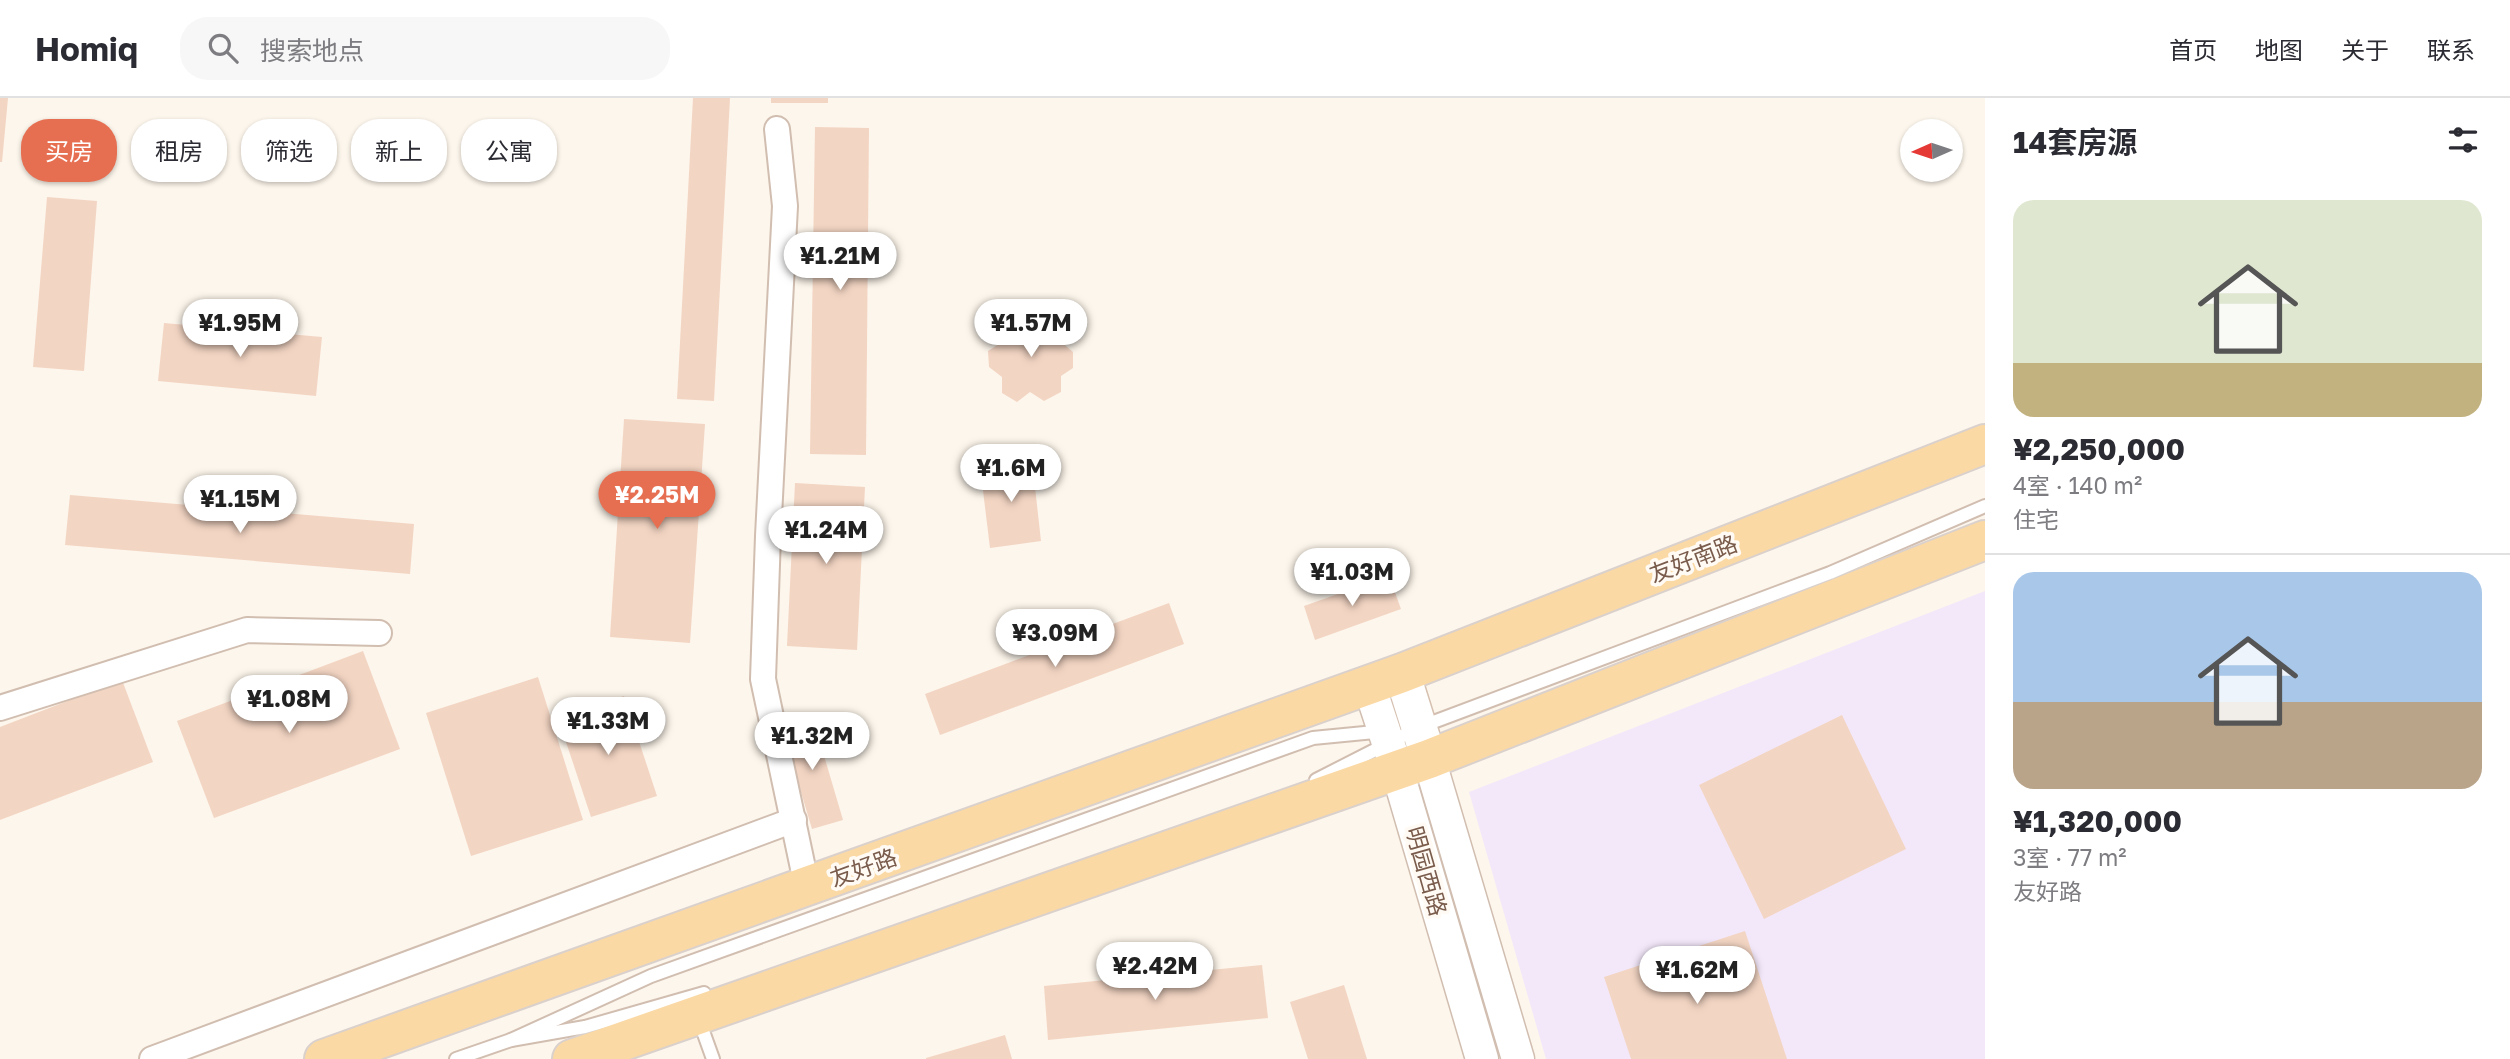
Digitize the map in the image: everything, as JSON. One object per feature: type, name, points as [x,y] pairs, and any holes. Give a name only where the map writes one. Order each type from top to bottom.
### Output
[{"type":"main road","name":"友好南路","points":[[1385,679],[1985,444]]},
{"type":"main road","points":[[572,1059],[708,1002],[1404,746],[1985,540]]},
{"type":"main road","points":[[1385,679],[1404,746]]},
{"type":"main road","name":"友好路","points":[[324,1059],[1385,679]]},
{"type":"street","points":[[777,129],[785,206],[763,679],[807,887]]},
{"type":"street","points":[[0,708],[247,630],[379,633]]},
{"type":"street","name":"明园西路","points":[[1404,746],[1482,1059]]},
{"type":"street","name":"明园西路","points":[[1404,746],[1518,1059]]},
{"type":"street","points":[[152,1059],[794,820]]},
{"type":"lane","points":[[1307,785],[1830,573],[1985,506]]},
{"type":"lane","points":[[456,1059],[511,1040],[651,976],[1314,738],[1404,746]]},
{"type":"lane","points":[[511,1040],[708,1002],[713,1059]]},
{"type":"shaded area","points":[[1985,591],[1985,1059],[1546,1059],[1469,792]]},
{"type":"building","points":[[0,98],[8,98],[2,162],[0,162]]},
{"type":"building","points":[[693,98],[730,98],[714,401],[677,399]]},
{"type":"building","points":[[771,98],[828,98],[828,103],[771,103]]},
{"type":"building","points":[[815,127],[869,128],[866,455],[810,454]]},
{"type":"building","points":[[47,197],[97,201],[84,371],[33,367]]},
{"type":"building","points":[[1045,316],[1062,327],[1059,340],[1073,352],[1073,368],[1061,376],[1061,392],[1044,401],[1030,392],[1017,402],[1002,393],[1002,377],[989,367],[988,351],[999,344],[1000,326],[1016,317],[1029,323]]},
{"type":"building","points":[[164,323],[322,337],[316,396],[158,381]]},
{"type":"building","points":[[624,419],[705,424],[690,643],[610,637]]},
{"type":"building","points":[[1032,460],[1041,541],[990,548],[980,466]]},
{"type":"building","points":[[795,483],[865,487],[857,650],[787,646]]},
{"type":"building","points":[[70,495],[414,524],[410,574],[65,545]]},
{"type":"building","points":[[1389,576],[1401,609],[1315,640],[1304,606]]},
{"type":"building","points":[[1169,603],[1184,644],[940,735],[925,694]]},
{"type":"building","points":[[363,651],[400,749],[214,818],[177,721]]},
{"type":"building","points":[[538,677],[583,820],[471,856],[426,713]]},
{"type":"building","points":[[122,680],[153,762],[0,820],[0,727]]},
{"type":"building","points":[[624,696],[657,796],[591,817],[558,718]]},
{"type":"building","points":[[812,715],[843,820],[812,829],[781,725]]},
{"type":"building","points":[[1842,715],[1906,849],[1764,919],[1699,785]]},
{"type":"building","points":[[1745,931],[1787,1059],[1631,1059],[1604,977]]},
{"type":"building","points":[[1262,965],[1268,1018],[1048,1040],[1044,986]]},
{"type":"building","points":[[1344,985],[1367,1059],[1308,1059],[1290,1002]]},
{"type":"building","points":[[1005,1035],[1012,1059],[926,1059],[926,1058]]}]
